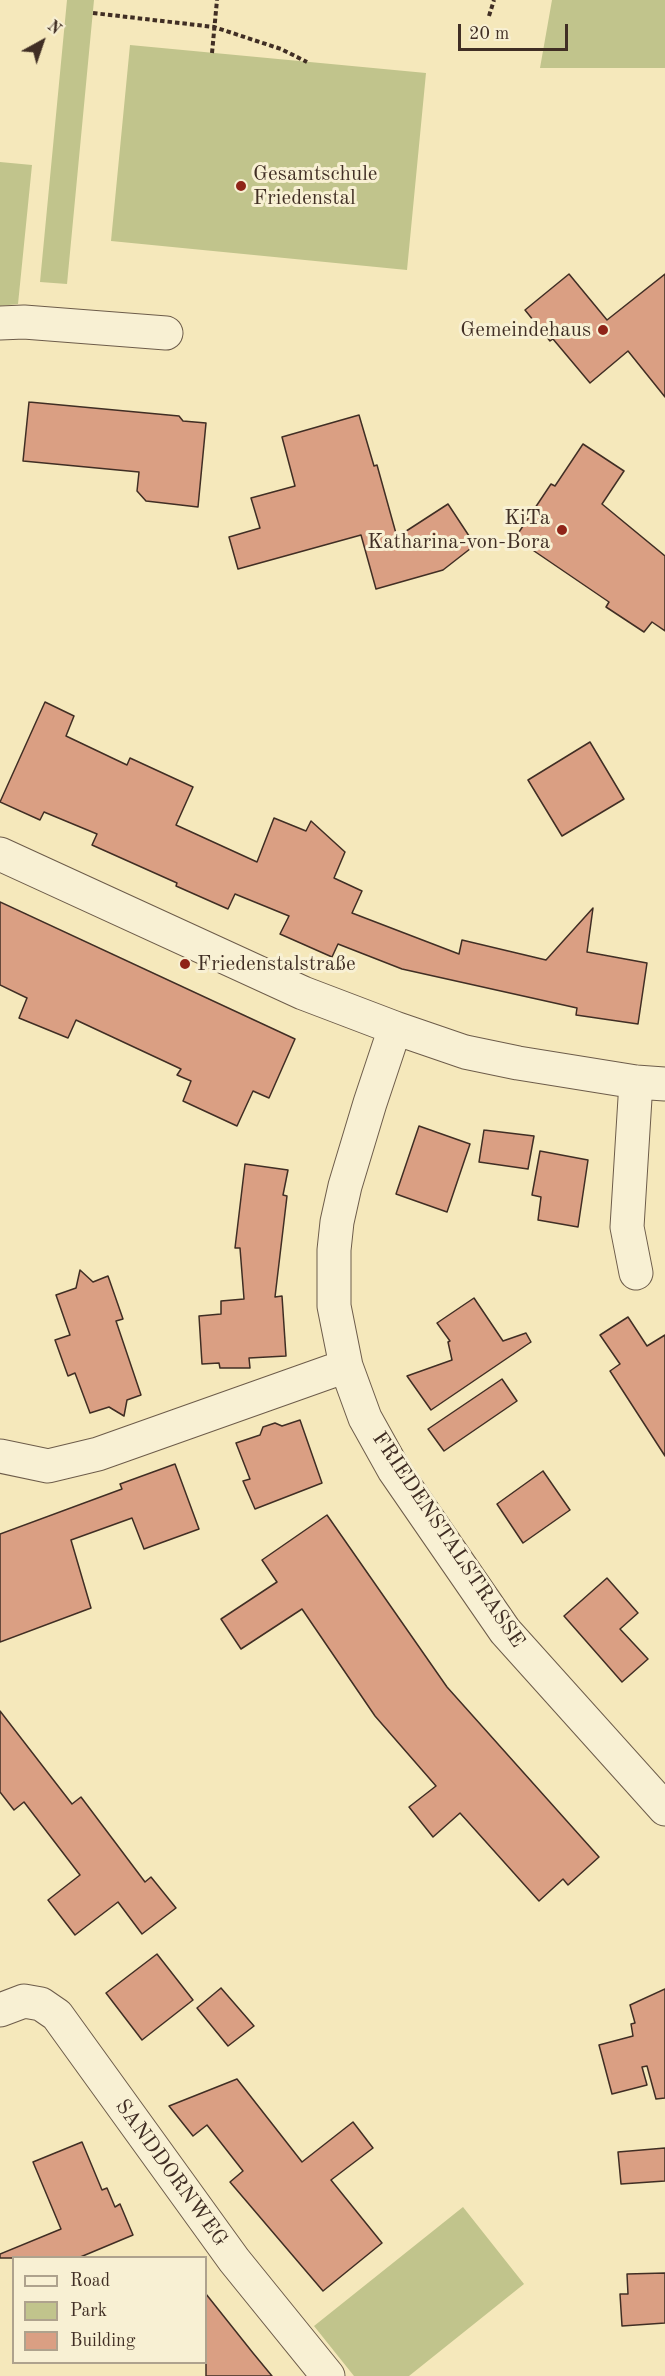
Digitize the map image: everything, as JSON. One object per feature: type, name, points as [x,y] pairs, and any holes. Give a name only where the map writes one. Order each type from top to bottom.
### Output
[{"type":"street","points":[[0,323],[24,322],[166,333]]},
{"type":"street","points":[[0,854],[303,993],[395,1028],[465,1052],[518,1063],[651,1083],[627,1227],[636,1273]]},
{"type":"street","name":"FRIEDENSTALSTRASSE","points":[[395,1028],[366,1113],[337,1222],[334,1250],[334,1306],[346,1366],[365,1418],[394,1470],[505,1631],[665,1809]]},
{"type":"street","points":[[0,1456],[48,1466],[98,1454],[346,1366]]},
{"type":"street","name":"SANDDORNWEG","points":[[0,2010],[24,2001],[41,2004],[57,2015],[234,2260],[328,2376]]},
{"type":"path","points":[[212,52],[217,0]]},
{"type":"path","points":[[489,16],[494,0]]},
{"type":"path","points":[[93,13],[214,27],[280,49],[307,62]]},
{"type":"green space","points":[[67,0],[94,0],[67,284],[40,282]]},
{"type":"green space","points":[[552,0],[665,0],[665,68],[540,68]]},
{"type":"green space","points":[[130,45],[426,73],[407,270],[111,241]]},
{"type":"green space","points":[[0,162],[32,165],[18,304],[0,306]]},
{"type":"green space","points":[[463,2207],[524,2284],[409,2376],[354,2376],[314,2326]]},
{"type":"building","name":"Gemeindehaus","points":[[569,274],[607,320],[665,274],[665,397],[628,351],[590,383],[553,339],[550,341],[525,310]]},
{"type":"building","points":[[29,402],[179,416],[183,421],[206,423],[198,507],[146,501],[137,491],[139,472],[23,461]]},
{"type":"building","points":[[359,415],[374,466],[377,465],[397,537],[448,504],[475,545],[443,570],[376,589],[361,535],[238,569],[229,537],[260,528],[251,498],[295,486],[282,437]]},
{"type":"building","points":[[583,444],[624,471],[602,504],[665,556],[665,631],[652,622],[644,632],[606,607],[609,602],[515,538],[551,484],[555,486]]},
{"type":"building","points":[[45,702],[74,716],[66,736],[127,765],[130,758],[193,787],[176,825],[257,862],[274,818],[306,831],[311,821],[345,852],[334,878],[362,891],[352,913],[459,954],[462,940],[546,960],[593,908],[587,952],[647,963],[638,1024],[576,1015],[577,1008],[402,969],[338,944],[332,957],[280,934],[289,916],[235,894],[228,909],[176,886],[177,883],[92,845],[97,834],[44,812],[40,820],[0,802]]},
{"type":"building","points":[[590,742],[624,799],[562,836],[528,780]]},
{"type":"building","points":[[0,902],[295,1039],[269,1098],[253,1091],[237,1126],[183,1101],[191,1081],[177,1075],[181,1069],[76,1020],[68,1038],[19,1018],[27,998],[0,985]]},
{"type":"building","points":[[419,1126],[470,1144],[447,1212],[396,1194]]},
{"type":"building","points":[[484,1130],[534,1136],[528,1169],[479,1162]]},
{"type":"building","points":[[540,1151],[588,1160],[578,1227],[538,1220],[541,1197],[532,1195]]},
{"type":"building","points":[[245,1164],[288,1170],[283,1195],[287,1196],[275,1297],[282,1296],[286,1356],[249,1358],[250,1368],[220,1368],[219,1363],[202,1364],[199,1316],[221,1314],[221,1301],[244,1299],[240,1248],[235,1248]]},
{"type":"building","points":[[80,1270],[93,1282],[108,1276],[123,1319],[116,1321],[141,1395],[127,1400],[124,1416],[109,1407],[90,1413],[75,1373],[68,1376],[55,1340],[70,1335],[56,1295],[76,1288]]},
{"type":"building","points":[[474,1298],[503,1341],[526,1333],[531,1342],[431,1410],[407,1376],[452,1360],[448,1342],[450,1341],[437,1323]]},
{"type":"building","points":[[628,1317],[647,1346],[665,1335],[665,1456],[610,1371],[620,1364],[600,1335]]},
{"type":"building","points":[[502,1379],[517,1401],[444,1451],[428,1429]]},
{"type":"building","points":[[300,1420],[322,1483],[255,1509],[243,1481],[250,1479],[236,1443],[260,1435],[263,1427],[275,1423],[282,1426]]},
{"type":"building","points":[[175,1464],[199,1529],[144,1549],[132,1518],[71,1540],[91,1608],[0,1642],[0,1534],[122,1489],[120,1484]]},
{"type":"building","points":[[543,1471],[570,1510],[523,1543],[497,1504]]},
{"type":"building","points":[[327,1515],[447,1687],[599,1857],[568,1885],[563,1879],[539,1901],[460,1813],[433,1837],[409,1807],[436,1786],[375,1716],[302,1609],[241,1649],[221,1619],[277,1582],[262,1560]]},
{"type":"building","points":[[607,1578],[638,1613],[620,1629],[648,1659],[622,1682],[564,1616]]},
{"type":"building","points":[[0,1711],[72,1804],[81,1797],[145,1882],[151,1877],[176,1908],[142,1934],[118,1902],[75,1935],[48,1900],[80,1875],[24,1802],[14,1810],[0,1792]]},
{"type":"building","points":[[157,1954],[193,2000],[142,2040],[106,1993]]},
{"type":"building","points":[[221,1988],[254,2026],[228,2046],[197,2008]]},
{"type":"building","points":[[665,1989],[665,2098],[656,2099],[647,2066],[642,2067],[647,2085],[612,2094],[599,2045],[633,2036],[631,2024],[635,2023],[630,2005]]},
{"type":"building","points":[[237,2079],[302,2162],[353,2122],[373,2148],[331,2180],[382,2243],[323,2291],[230,2182],[243,2171],[207,2125],[193,2136],[169,2106]]},
{"type":"building","points":[[82,2142],[102,2190],[107,2188],[115,2207],[120,2204],[133,2235],[83,2256],[0,2258],[0,2254],[61,2229],[33,2162]]},
{"type":"building","points":[[665,2148],[665,2181],[621,2184],[618,2152]]},
{"type":"building","points":[[665,2273],[665,2323],[622,2326],[620,2294],[628,2294],[627,2274]]},
{"type":"building","points":[[207,2295],[272,2376],[206,2376],[207,2364]]},
{"type":"place","name":"Gesamtschule Friedenstal","points":[[241,186]]},
{"type":"place","name":"Gemeindehaus","points":[[603,330]]},
{"type":"place","name":"KiTa Katharina-von-Bora","points":[[562,530]]},
{"type":"place","name":"Friedenstalstraße","points":[[185,964]]}]
